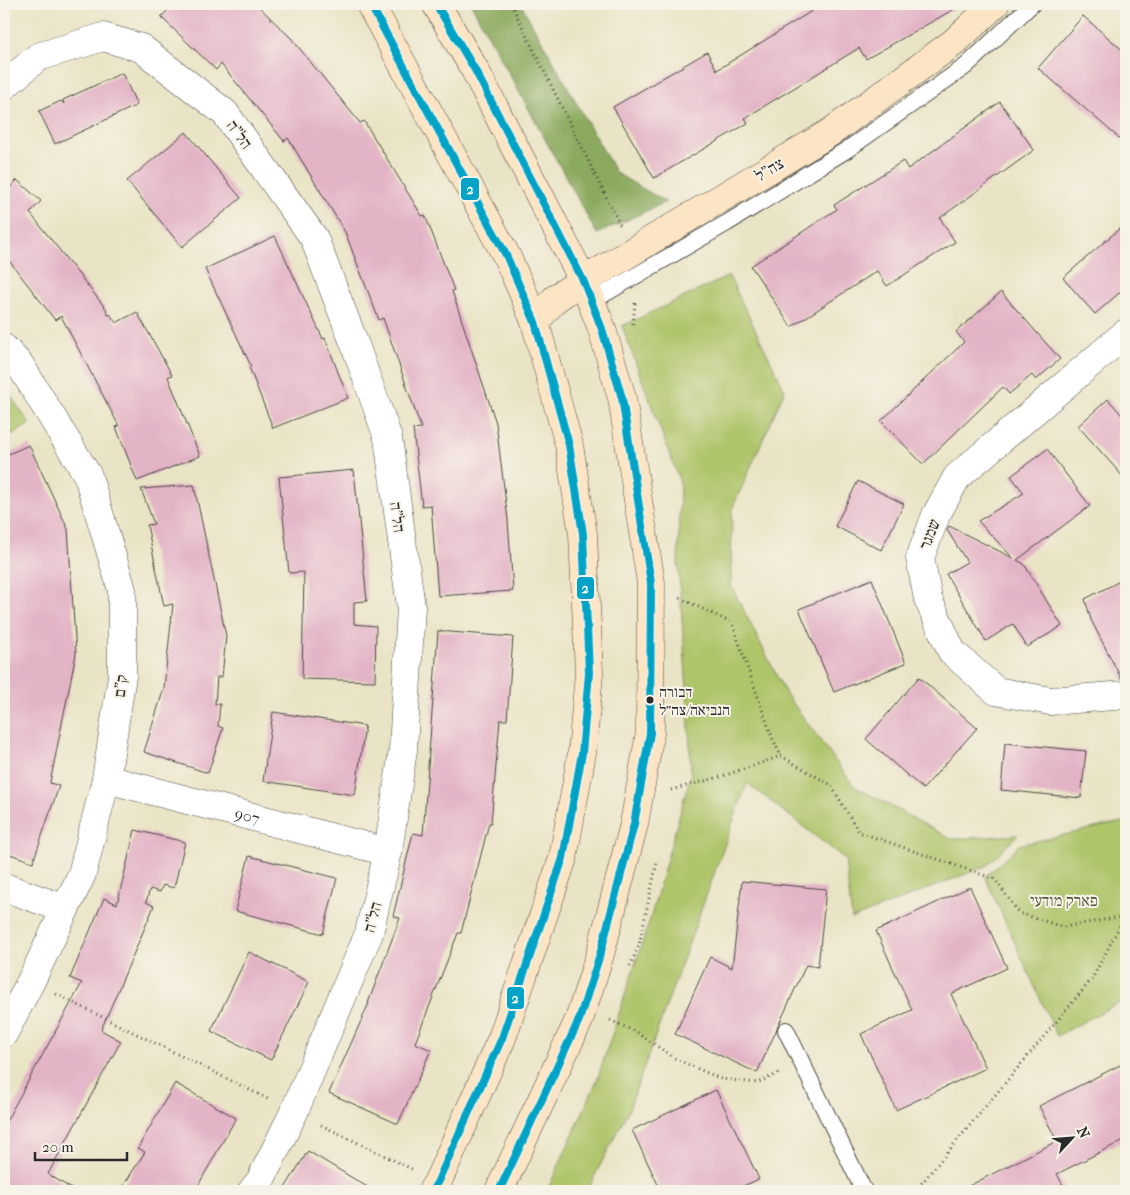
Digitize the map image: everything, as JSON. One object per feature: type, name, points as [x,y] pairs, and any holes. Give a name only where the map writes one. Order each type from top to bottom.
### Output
[{"type":"street","points":[[370,4],[506,255],[524,295],[534,322],[569,445],[583,534],[589,673],[582,753],[563,858],[502,1038],[435,1186]]},
{"type":"street","points":[[436,4],[474,70],[588,291],[602,329],[622,398],[650,583],[650,733],[634,824],[601,951],[580,1020],[498,1191]]},
{"type":"street","name":"צה\"ל","points":[[534,322],[555,299],[588,291],[831,132],[953,43],[995,4]]},
{"type":"street","name":"הל\"ה","points":[[4,86],[38,57],[103,37],[141,48],[225,113],[314,238],[388,438],[410,607],[402,750],[388,852],[369,933],[294,1112],[260,1181],[252,1191]]},
{"type":"street","name":"שמגר","points":[[1126,333],[957,478],[936,514],[920,558],[928,600],[952,652],[996,691],[1050,701],[1126,695]]},
{"type":"street","name":"ק\"ם","points":[[4,348],[20,365],[88,476],[122,590],[122,676],[106,779],[82,874],[4,1033]]},
{"type":"street","name":"907","points":[[106,779],[388,852]]},
{"type":"street","points":[[4,887],[64,909]]},
{"type":"lane","name":"צה\"ל","points":[[588,291],[727,223],[848,149],[966,66],[1032,4]]},
{"type":"lane","points":[[786,1030],[864,1191]]},
{"type":"path","points":[[650,583],[732,623],[772,737],[781,756],[831,786],[859,832],[994,879],[1019,913],[1063,927],[1126,915]]},
{"type":"path","points":[[671,790],[781,756]]},
{"type":"path","points":[[915,1191],[1092,979],[1126,915]]},
{"type":"path","points":[[31,981],[403,1166],[435,1186]]},
{"type":"path","points":[[580,1020],[606,1018],[638,1033],[676,1059],[721,1079],[757,1083],[802,1063]]},
{"type":"green space","points":[[471,4],[521,4],[616,173],[666,202],[597,234]]},
{"type":"green space","points":[[729,276],[785,390],[732,509],[731,585],[786,694],[854,786],[951,839],[1018,835],[986,866],[852,919],[845,859],[747,783],[629,1109],[587,1191],[547,1191],[596,1083],[651,916],[691,774],[678,562],[680,482],[622,326]]},
{"type":"green space","points":[[4,386],[30,424],[4,439]]},
{"type":"green space","name":"פארק מודעי","points":[[1126,821],[1126,999],[1057,1036],[985,877],[1019,845]]},
{"type":"building","points":[[174,4],[256,4],[291,38],[360,123],[364,121],[422,216],[425,215],[454,290],[452,291],[496,423],[508,520],[513,591],[438,596],[431,505],[422,506],[413,429],[421,428],[383,318],[379,320],[345,232],[288,138],[284,141],[221,64],[216,70],[161,17]]},
{"type":"building","points":[[823,4],[963,4],[866,59],[859,48],[745,118],[748,123],[654,178],[613,107],[707,52],[717,70]]},
{"type":"building","points":[[1083,16],[1126,53],[1126,144],[1038,68]]},
{"type":"building","points":[[122,73],[137,105],[55,144],[39,111],[61,101],[64,104],[63,100]]},
{"type":"building","points":[[1000,102],[1034,150],[940,218],[955,242],[887,286],[877,271],[791,327],[751,266],[837,209],[834,205],[903,161],[908,169]]},
{"type":"building","points":[[186,132],[241,198],[182,247],[127,181]]},
{"type":"building","points":[[17,180],[41,201],[30,213],[107,310],[108,315],[110,314],[116,323],[137,312],[172,375],[168,377],[200,456],[137,481],[116,427],[119,426],[61,316],[55,320],[4,254],[4,194]]},
{"type":"building","points":[[1126,223],[1126,287],[1095,314],[1063,278]]},
{"type":"building","points":[[275,236],[323,339],[325,338],[348,398],[273,428],[249,367],[251,366],[205,269]]},
{"type":"building","points":[[1001,292],[1060,359],[1036,380],[1032,375],[1009,394],[1003,387],[923,464],[881,421],[964,342],[956,332]]},
{"type":"building","points":[[1108,399],[1126,420],[1126,480],[1078,426]]},
{"type":"building","points":[[29,445],[68,529],[76,654],[50,783],[59,786],[33,862],[4,852],[4,680],[10,647],[4,648],[4,456]]},
{"type":"building","points":[[1047,449],[1090,506],[1017,560],[1024,564],[1062,626],[1027,647],[1013,624],[986,641],[946,574],[967,562],[947,530],[949,526],[1013,558],[978,521],[1024,493],[1011,476]]},
{"type":"building","points":[[354,470],[367,601],[354,602],[354,624],[376,626],[375,681],[302,679],[304,572],[289,573],[279,477]]},
{"type":"building","points":[[858,481],[904,504],[881,550],[835,526]]},
{"type":"building","points":[[194,485],[226,636],[222,677],[217,677],[215,704],[220,704],[218,726],[223,728],[208,773],[144,752],[164,688],[173,604],[164,606],[147,525],[154,524],[141,489]]},
{"type":"building","points":[[1126,578],[1126,680],[1122,680],[1091,620],[1085,599]]},
{"type":"building","points":[[872,579],[906,663],[834,692],[799,609]]},
{"type":"building","points":[[438,631],[513,637],[507,720],[500,720],[491,823],[489,823],[461,933],[458,933],[415,1043],[431,1050],[398,1124],[329,1093],[369,1003],[400,918],[393,916],[413,833],[423,835]]},
{"type":"building","points":[[919,677],[977,728],[923,789],[866,739]]},
{"type":"building","points":[[273,712],[365,726],[355,795],[263,781]]},
{"type":"building","points":[[1005,743],[1086,751],[1081,798],[1001,790]]},
{"type":"building","points":[[135,830],[185,842],[174,888],[163,885],[160,892],[150,889],[146,902],[154,906],[101,1030],[121,1041],[48,1174],[75,1191],[4,1191],[4,1125],[82,983],[70,978],[104,898],[117,904]]},
{"type":"building","points":[[249,856],[337,878],[323,934],[235,911]]},
{"type":"building","points":[[742,881],[826,889],[818,967],[806,965],[757,1073],[675,1034],[710,957],[732,968]]},
{"type":"building","points":[[970,887],[1007,968],[951,994],[986,1068],[896,1110],[861,1034],[912,1010],[876,931]]},
{"type":"building","points":[[249,952],[309,982],[271,1060],[211,1031]]},
{"type":"building","points":[[1126,1062],[1126,1139],[1057,1174],[1066,1191],[959,1191],[1057,1141],[1039,1106]]},
{"type":"building","points":[[175,1083],[236,1118],[195,1191],[120,1191],[145,1152],[138,1148]]},
{"type":"building","points":[[716,1090],[759,1179],[732,1191],[661,1191],[632,1130]]},
{"type":"building","points":[[308,1151],[374,1191],[283,1191]]},
{"type":"transit line","name":"2","points":[[370,4],[506,255],[535,322],[569,445],[583,534],[589,673],[582,753],[563,858],[502,1038],[432,1191]]},
{"type":"transit line","name":"2","points":[[436,4],[475,70],[583,280],[602,329],[622,398],[651,583],[650,733],[634,824],[601,951],[579,1020],[499,1191]]},
{"type":"place","name":"דבורה הנביאה/צה״ל","points":[[650,700]]}]
